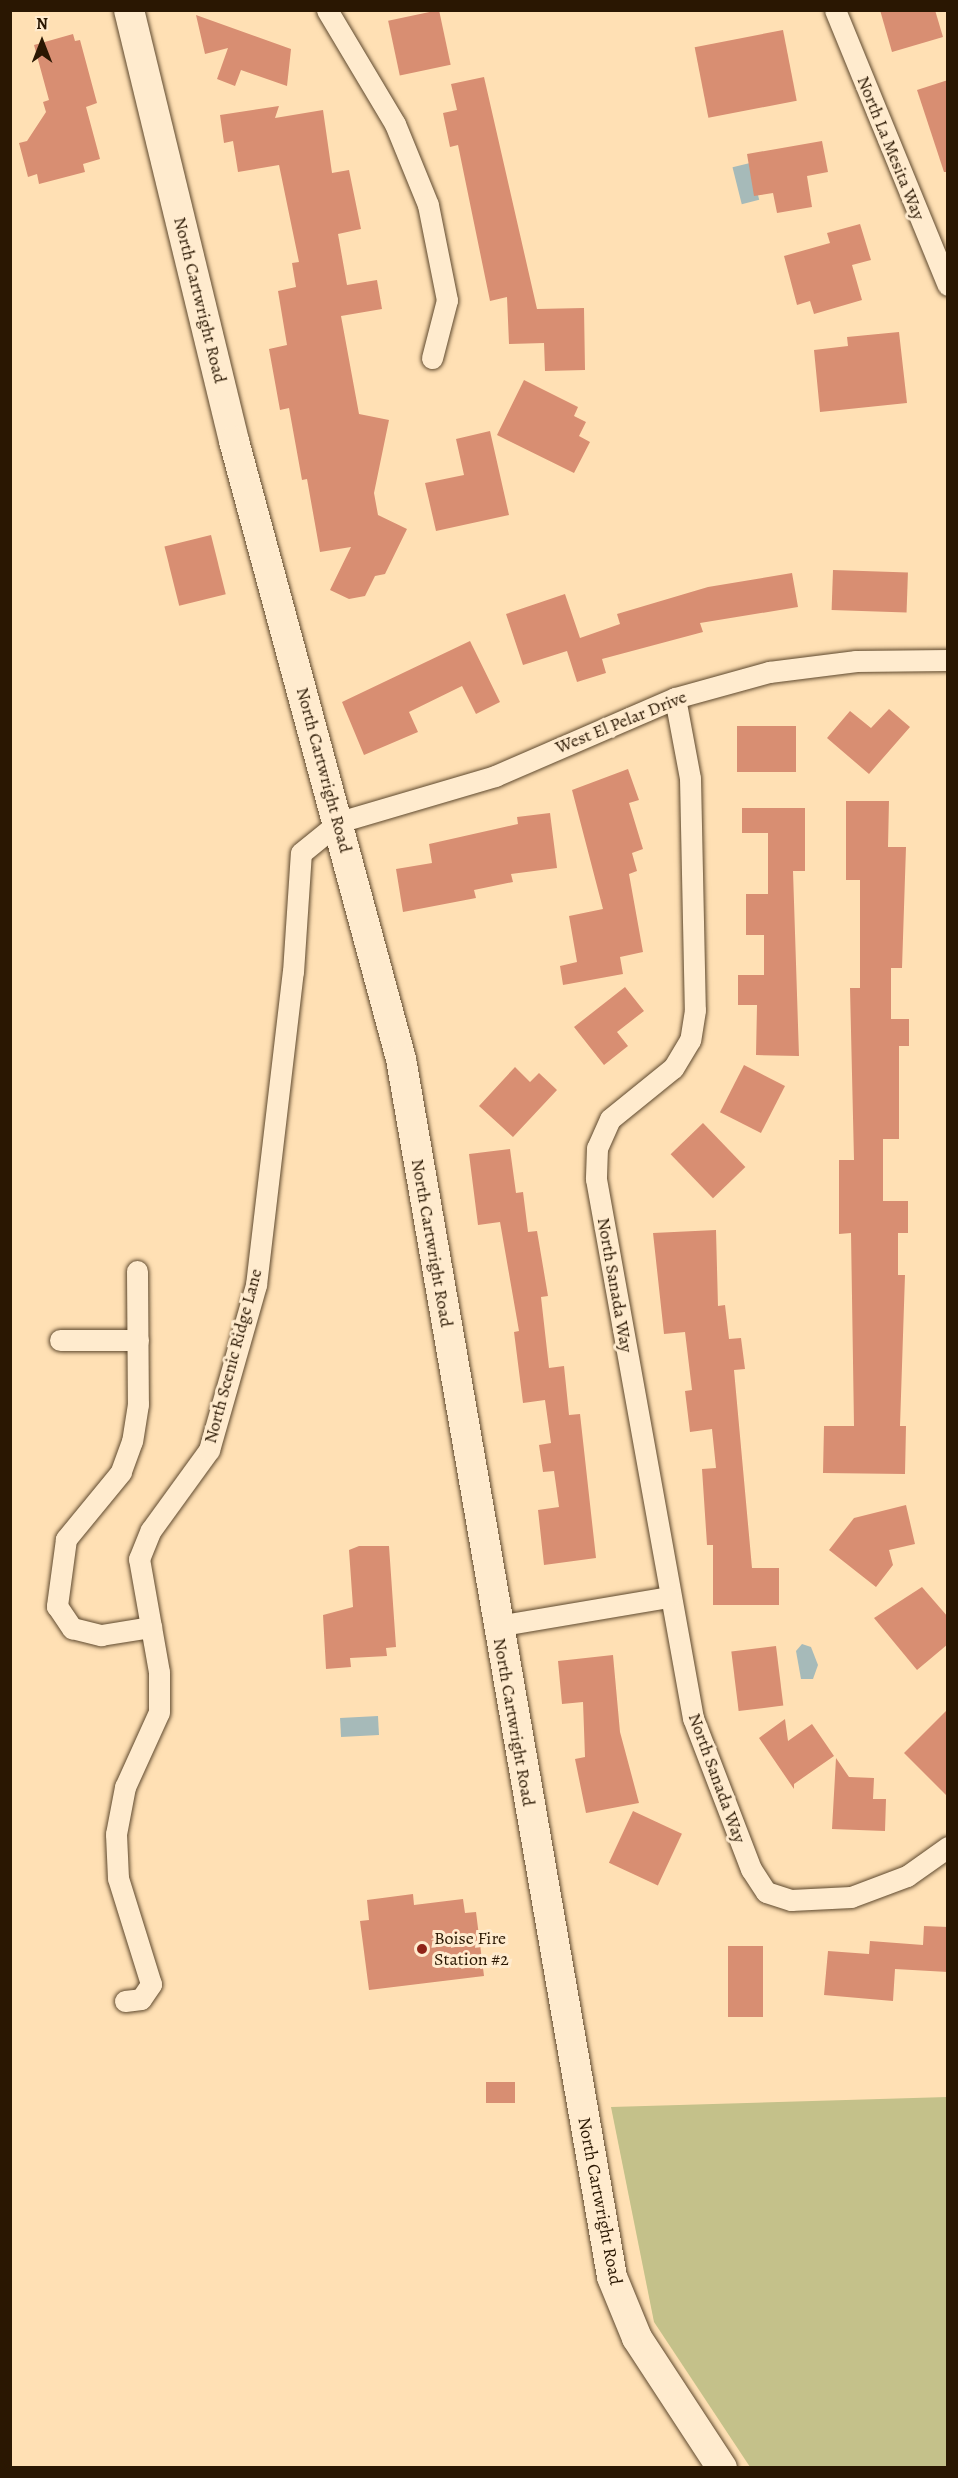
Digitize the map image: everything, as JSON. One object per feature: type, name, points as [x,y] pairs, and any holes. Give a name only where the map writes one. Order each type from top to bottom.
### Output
[{"type":"street","name":"North Cartwright Road","points":[[129,10],[234,441],[339,822],[401,1059],[497,1626],[612,2277],[637,2338],[722,2468]]},
{"type":"street","points":[[327,10],[395,124],[428,205],[447,300],[432,358]]},
{"type":"street","name":"North La Mesita Way","points":[[835,10],[948,285]]},
{"type":"street","name":"West El Pelar Drive","points":[[339,822],[495,776],[675,698],[769,672],[856,661],[948,660]]},
{"type":"street","name":"North Sanada Way","points":[[675,698],[690,777],[695,1010],[690,1040],[673,1068],[610,1119],[597,1148],[596,1179],[669,1597],[693,1718],[751,1869],[766,1892],[790,1900],[851,1897],[907,1876],[948,1847]]},
{"type":"street","name":"North Scenic Ridge Lane","points":[[125,2001],[141,1999],[151,1984],[118,1878],[116,1834],[125,1787],[159,1712],[152,1627],[139,1560],[151,1530],[209,1450],[256,1285],[293,972],[301,853],[339,822]]},
{"type":"street","points":[[137,1270],[138,1340],[132,1441],[121,1472],[66,1539],[57,1606],[72,1628],[101,1635],[152,1627]]},
{"type":"street","points":[[60,1340],[138,1340]]},
{"type":"street","points":[[497,1626],[669,1597]]},
{"type":"shaded area","points":[[750,163],[759,200],[742,204],[733,167]]},
{"type":"shaded area","points":[[802,1644],[811,1647],[818,1665],[813,1679],[801,1679],[796,1651]]},
{"type":"shaded area","points":[[378,1716],[379,1735],[341,1737],[340,1718]]},
{"type":"shaded area","points":[[947,2097],[947,2467],[750,2467],[654,2322],[611,2107]]},
{"type":"building","points":[[439,10],[451,65],[400,76],[388,21]]},
{"type":"building","points":[[880,10],[935,10],[943,37],[892,52]]},
{"type":"building","points":[[196,15],[291,49],[287,86],[241,70],[235,86],[217,79],[228,48],[205,54]]},
{"type":"building","points":[[783,30],[797,101],[708,118],[695,47]]},
{"type":"building","points":[[73,34],[75,41],[80,40],[97,103],[86,107],[100,159],[83,164],[85,172],[39,184],[37,174],[28,177],[19,143],[27,141],[46,112],[43,102],[49,100],[34,45]]},
{"type":"building","points":[[484,77],[537,309],[584,308],[585,370],[545,371],[544,343],[509,344],[507,297],[490,301],[458,145],[450,147],[443,113],[457,110],[451,84]]},
{"type":"building","points":[[948,80],[948,172],[944,172],[917,90]]},
{"type":"building","points":[[279,106],[275,118],[323,110],[332,173],[349,170],[361,229],[338,234],[347,285],[377,280],[382,309],[341,316],[359,414],[389,420],[374,493],[378,515],[407,529],[385,574],[375,576],[365,596],[349,599],[330,590],[351,547],[320,552],[307,479],[302,480],[289,408],[280,410],[269,349],[287,345],[278,291],[296,287],[292,263],[299,262],[279,165],[238,172],[233,141],[224,143],[220,115]]},
{"type":"building","points":[[822,141],[828,172],[807,176],[812,207],[777,213],[773,193],[754,196],[747,154]]},
{"type":"building","points":[[860,224],[871,260],[852,265],[862,300],[814,314],[810,301],[797,305],[784,256],[830,243],[827,233]]},
{"type":"building","points":[[899,332],[907,403],[820,412],[814,350],[848,346],[847,337]]},
{"type":"building","points":[[524,380],[578,407],[574,416],[586,422],[579,436],[590,442],[574,473],[497,435]]},
{"type":"building","points":[[490,431],[509,515],[436,531],[425,483],[464,475],[456,439]]},
{"type":"building","points":[[211,535],[226,594],[179,606],[164,547]]},
{"type":"building","points":[[833,570],[908,573],[907,613],[832,610]]},
{"type":"building","points":[[792,573],[798,607],[700,623],[703,632],[602,659],[606,673],[577,682],[567,651],[523,665],[506,614],[565,594],[580,638],[620,624],[617,614],[708,587]]},
{"type":"building","points":[[470,641],[500,702],[476,714],[462,686],[409,712],[418,732],[364,755],[342,702]]},
{"type":"building","points":[[889,709],[910,727],[869,774],[827,738],[850,711],[871,728]]},
{"type":"building","points":[[737,726],[796,726],[796,772],[737,772]]},
{"type":"building","points":[[628,769],[639,800],[629,803],[643,849],[632,853],[637,871],[629,874],[643,952],[620,957],[623,974],[563,985],[560,966],[577,962],[569,916],[603,909],[572,790]]},
{"type":"building","points":[[846,801],[889,801],[888,847],[906,847],[902,968],[891,968],[891,1019],[909,1019],[909,1046],[899,1046],[899,1139],[883,1139],[883,1201],[908,1201],[908,1233],[898,1233],[898,1275],[905,1275],[900,1426],[906,1426],[905,1474],[823,1473],[824,1426],[854,1426],[851,1233],[839,1234],[839,1160],[854,1160],[850,988],[860,988],[860,880],[846,880]]},
{"type":"building","points":[[742,808],[805,808],[805,871],[793,871],[799,1056],[756,1055],[757,1005],[738,1005],[738,975],[764,975],[764,935],[746,935],[746,894],[768,894],[768,833],[742,833]]},
{"type":"building","points":[[550,813],[557,868],[511,874],[513,882],[474,890],[476,898],[403,912],[396,869],[432,863],[429,844],[518,824],[517,817]]},
{"type":"building","points":[[625,987],[644,1011],[617,1032],[628,1046],[604,1065],[574,1027]]},
{"type":"building","points":[[744,1065],[785,1086],[761,1133],[720,1112]]},
{"type":"building","points":[[515,1067],[530,1082],[539,1073],[557,1090],[513,1137],[479,1106]]},
{"type":"building","points":[[703,1123],[745,1167],[713,1198],[671,1154]]},
{"type":"building","points":[[510,1149],[516,1193],[523,1192],[528,1232],[537,1231],[548,1296],[541,1297],[549,1368],[564,1366],[569,1415],[580,1414],[596,1558],[544,1565],[538,1510],[559,1507],[554,1471],[543,1472],[539,1445],[551,1443],[545,1400],[523,1403],[514,1332],[519,1331],[500,1222],[478,1225],[469,1154]]},
{"type":"building","points":[[716,1230],[718,1306],[725,1305],[729,1339],[741,1338],[745,1369],[734,1370],[752,1568],[779,1568],[779,1605],[713,1605],[713,1545],[707,1545],[702,1469],[716,1468],[712,1429],[690,1432],[685,1391],[692,1390],[685,1332],[664,1334],[653,1233]]},
{"type":"building","points":[[906,1505],[915,1544],[889,1550],[893,1565],[876,1587],[829,1550],[854,1518]]},
{"type":"building","points":[[359,1546],[389,1546],[396,1647],[386,1648],[387,1656],[350,1658],[351,1667],[326,1669],[323,1615],[353,1607],[349,1550]]},
{"type":"building","points":[[922,1587],[948,1617],[948,1644],[917,1670],[874,1618]]},
{"type":"building","points":[[776,1646],[783,1706],[739,1711],[731,1651]]},
{"type":"building","points":[[613,1655],[620,1732],[639,1803],[586,1813],[575,1759],[585,1757],[583,1702],[562,1704],[558,1661]]},
{"type":"building","points":[[948,1709],[948,1797],[904,1753]]},
{"type":"building","points":[[785,1719],[788,1741],[812,1724],[834,1756],[794,1784],[794,1789],[759,1738]]},
{"type":"building","points":[[836,1758],[849,1777],[874,1778],[873,1799],[886,1799],[885,1831],[832,1829]]},
{"type":"building","points":[[633,1811],[682,1834],[658,1885],[609,1863]]},
{"type":"building","name":"Boise Fire Station #2","points":[[413,1894],[414,1905],[463,1899],[465,1913],[476,1912],[484,1976],[369,1990],[360,1921],[369,1920],[367,1900]]},
{"type":"building","points":[[924,1926],[948,1927],[948,1972],[895,1969],[893,2001],[824,1995],[828,1951],[869,1954],[870,1941],[923,1945]]},
{"type":"building","points":[[728,1946],[763,1946],[763,2017],[728,2017]]},
{"type":"building","points":[[486,2082],[515,2082],[515,2103],[486,2103]]},
{"type":"place","name":"Boise Fire Station #2","points":[[422,1949]]}]
